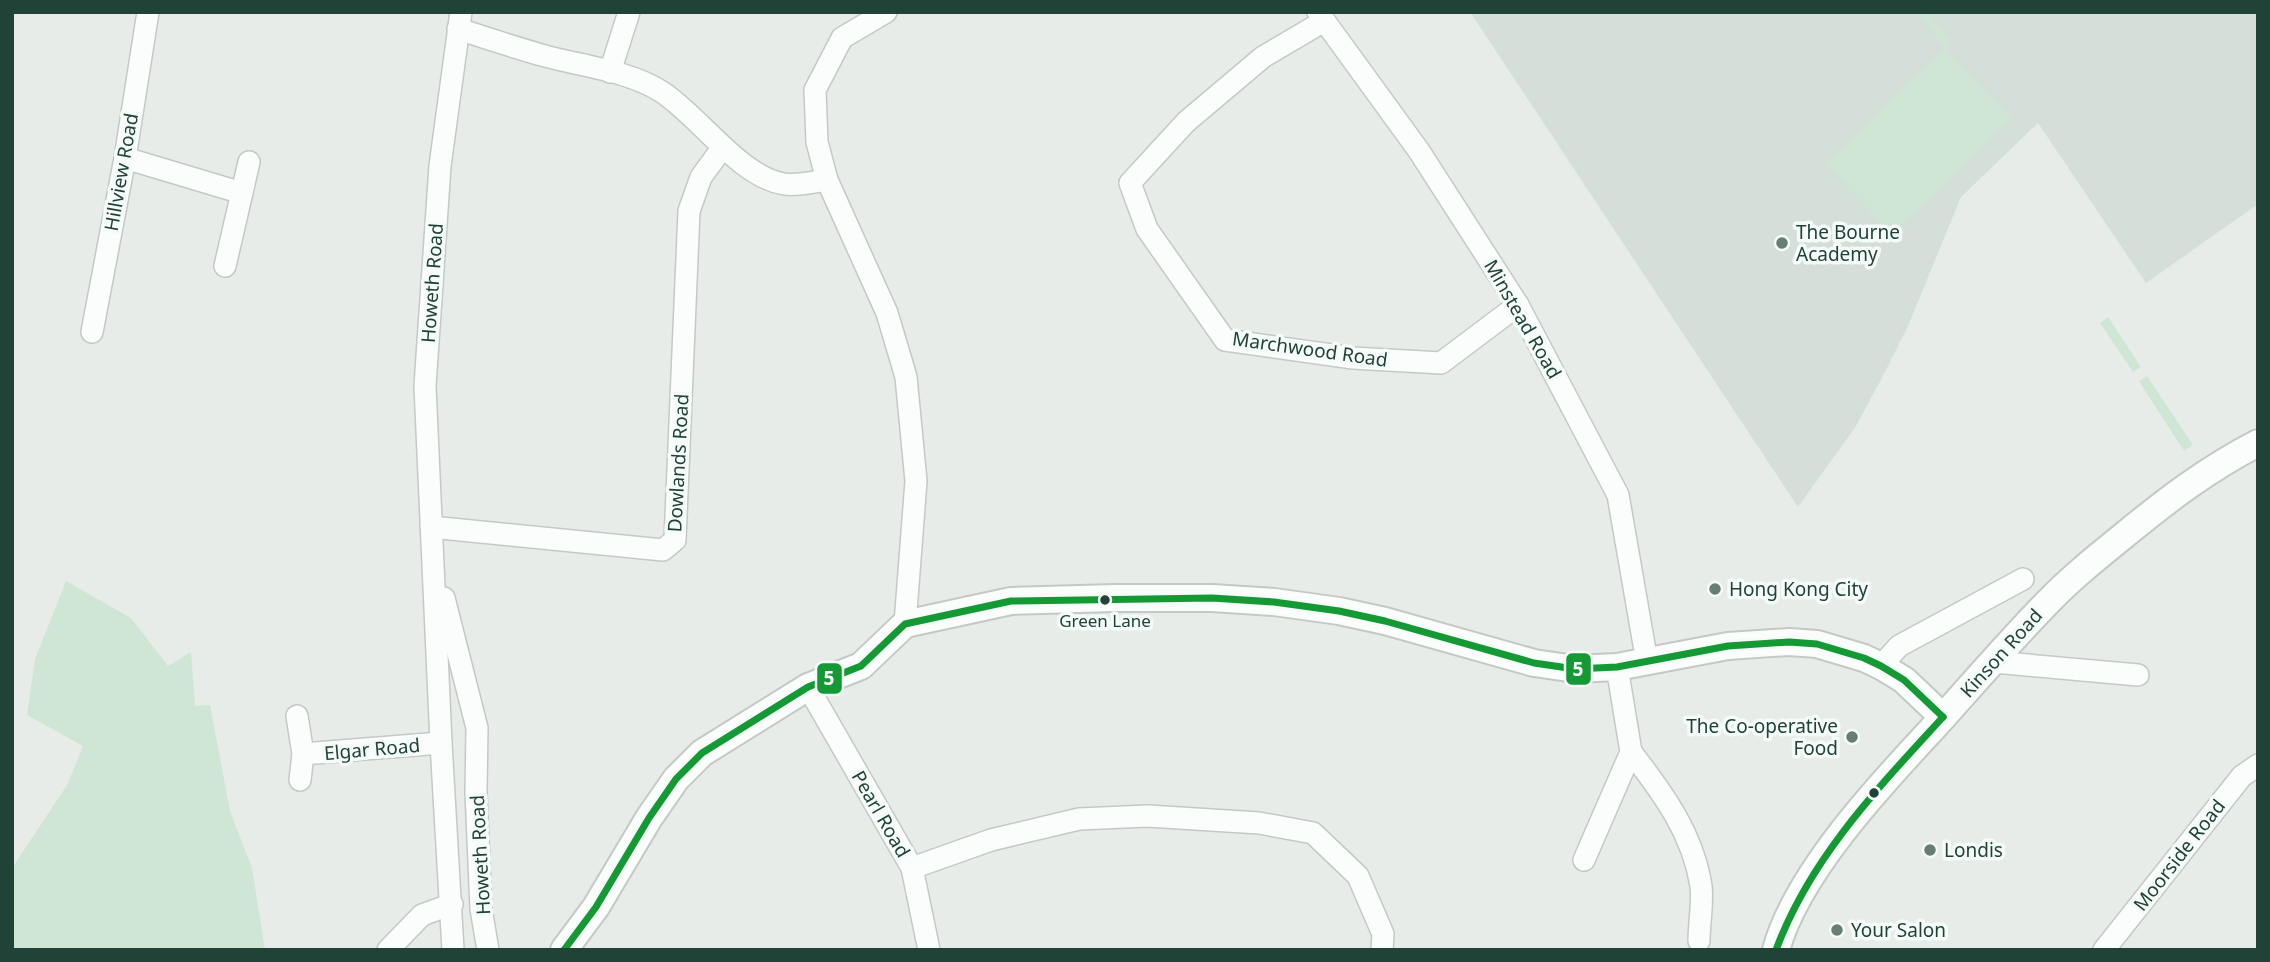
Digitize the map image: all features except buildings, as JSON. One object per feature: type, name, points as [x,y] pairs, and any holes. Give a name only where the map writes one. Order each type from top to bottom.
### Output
[{"type":"street","name":"Hillview Road","points":[[92,332],[125,158],[148,12]]},
{"type":"street","points":[[610,72],[629,12]]},
{"type":"street","points":[[886,12],[842,38],[815,90],[817,142],[827,180],[887,313],[906,377],[916,481],[905,624]]},
{"type":"street","name":"Minstead Road","points":[[1321,17],[1419,151],[1518,305],[1618,495],[1647,662]]},
{"type":"street","name":"Marchwood Road","points":[[1321,17],[1263,57],[1186,122],[1130,183],[1147,229],[1225,340],[1353,358],[1441,363],[1518,305]]},
{"type":"street","points":[[459,21],[545,56],[610,72],[657,89],[754,171],[782,184],[827,180]]},
{"type":"street","name":"Howeth Road","points":[[453,950],[425,386],[440,166],[459,21]]},
{"type":"street","name":"Dowlands Road","points":[[431,527],[663,550],[675,540],[690,212],[701,177],[723,147]]},
{"type":"street","points":[[125,158],[242,193]]},
{"type":"street","points":[[225,266],[249,162]]},
{"type":"street","name":"Kinson Road","points":[[1776,950],[1783,926],[1816,868],[1872,797],[2048,602],[2180,489],[2258,443]]},
{"type":"street","name":"Howeth Road","points":[[433,555],[477,728],[476,792],[481,909],[488,950]]},
{"type":"street","points":[[1881,666],[1899,646],[2023,579]]},
{"type":"street","points":[[564,950],[596,907],[649,818],[677,779],[702,753],[808,687],[861,666],[905,624],[1011,601],[1212,598],[1274,602],[1385,621],[1534,663],[1575,669],[1617,667],[1728,646],[1789,642],[1818,644],[1881,666],[1903,680],[1943,718]]},
{"type":"street","points":[[1994,662],[2138,675]]},
{"type":"street","points":[[1617,667],[1631,752],[1660,790],[1688,837],[1701,888],[1699,941]]},
{"type":"street","name":"Pearl Road","points":[[808,687],[912,867],[929,950]]},
{"type":"street","name":"Elgar Road","points":[[297,716],[303,754],[300,780]]},
{"type":"street","name":"Elgar Road","points":[[303,754],[441,743]]},
{"type":"street","points":[[1584,860],[1631,752]]},
{"type":"street","name":"Moorside Road","points":[[2105,950],[2242,776],[2258,765]]},
{"type":"street","points":[[912,867],[991,840],[1079,819],[1148,817],[1259,822],[1312,833],[1358,876],[1383,934],[1382,950]]},
{"type":"street","name":"Howeth Road","points":[[388,950],[422,915],[452,904]]},
{"type":"shaded area","name":"The Bourne Academy","points":[[1470,12],[2258,12],[2258,204],[2146,283],[2038,123],[1961,197],[1908,326],[1884,374],[1856,426],[1798,507]]},
{"type":"green space","points":[[1917,12],[1929,12],[1952,43],[1945,50],[2012,119],[1892,234],[1825,164],[1945,49]]},
{"type":"green space","points":[[2108,317],[2141,367],[2133,372],[2100,323]]},
{"type":"green space","points":[[2147,376],[2193,445],[2184,451],[2139,381]]},
{"type":"green space","points":[[66,581],[131,618],[168,666],[191,652],[195,706],[210,705],[230,811],[252,868],[265,950],[12,950],[12,868],[67,785],[83,746],[27,715],[35,659]]},
{"type":"transit line","name":"5","points":[[564,950],[596,907],[649,818],[676,779],[702,753],[808,687],[861,666],[905,624],[1011,601],[1212,598],[1274,602],[1385,621],[1534,663],[1575,669],[1617,667],[1728,646],[1789,642],[1817,644],[1881,666],[1904,680],[1943,717]]},
{"type":"transit line","name":"5","points":[[1776,950],[1790,916],[1827,855],[1894,770],[1943,717]]},
{"type":"place","name":"The Bourne Academy","points":[[1782,243]]},
{"type":"place","name":"Hong Kong City","points":[[1715,589]]},
{"type":"place","name":"Green Lane","points":[[1105,600]]},
{"type":"place","name":"The Co-operative Food","points":[[1852,737]]},
{"type":"place","name":"Londis","points":[[1930,850]]},
{"type":"place","name":"Your Salon","points":[[1837,930]]}]
